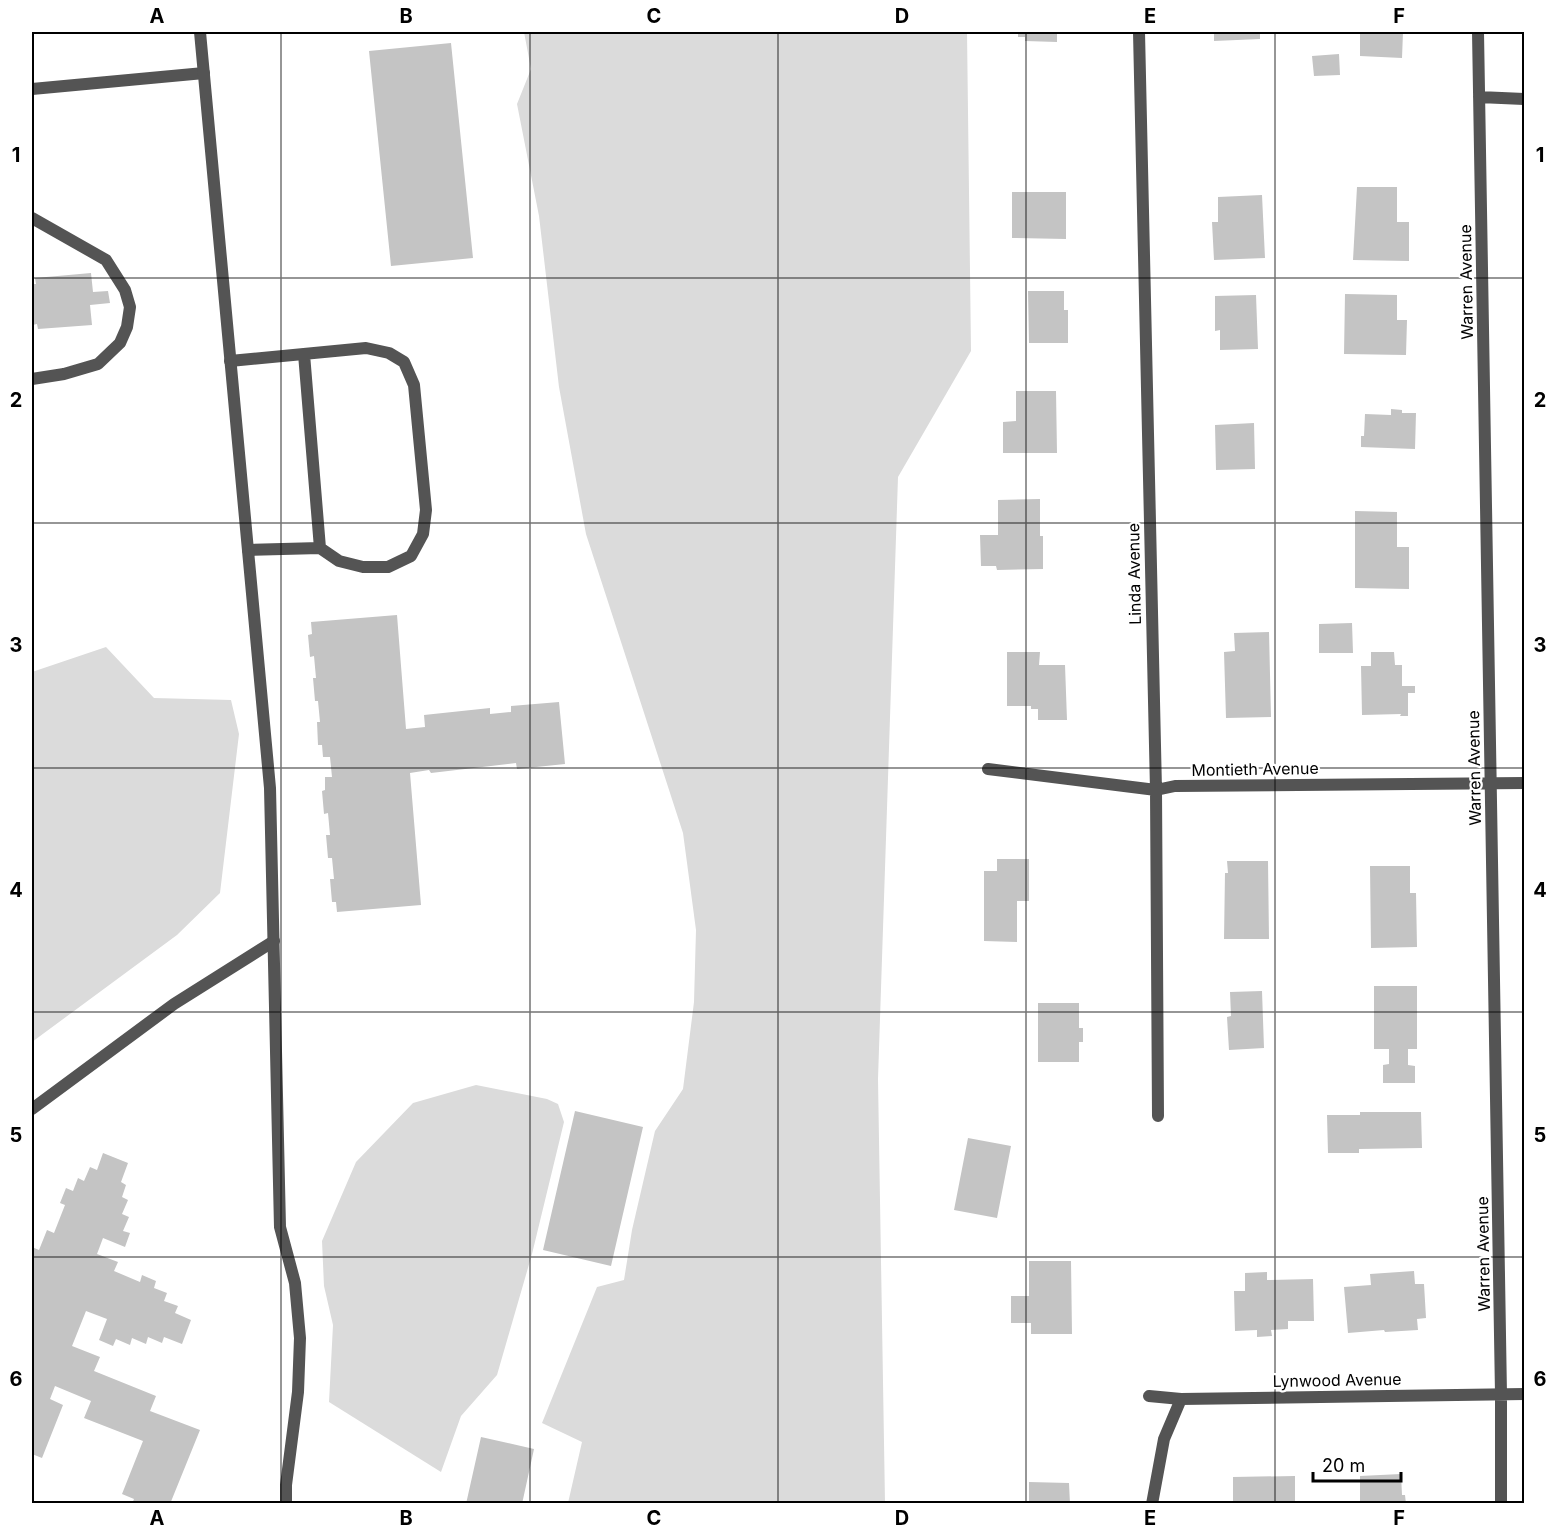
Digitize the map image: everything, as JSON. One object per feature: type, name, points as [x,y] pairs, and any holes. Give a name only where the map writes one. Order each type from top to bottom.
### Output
[{"type":"street","points":[[200,32],[270,788],[280,1227],[295,1283],[300,1338],[298,1392],[286,1485],[286,1503]]},
{"type":"street","name":"Linda Avenue","points":[[1138,32],[1156,790],[1158,1116]]},
{"type":"street","name":"Warren Avenue","points":[[1478,32],[1502,1394],[1501,1503]]},
{"type":"street","points":[[32,89],[204,73]]},
{"type":"street","points":[[1479,97],[1524,99]]},
{"type":"street","points":[[32,218],[106,260],[125,290],[130,307],[127,327],[120,343],[98,364],[32,380]]},
{"type":"street","points":[[230,361],[366,348],[389,353],[405,362],[414,385],[426,510],[423,534],[411,556],[388,567],[363,567],[339,561],[320,549],[248,550]]},
{"type":"street","points":[[304,354],[320,549]]},
{"type":"street","name":"Montieth Avenue","points":[[988,769],[1156,790],[1175,786],[1524,783]]},
{"type":"street","points":[[32,1108],[174,1004],[274,941]]},
{"type":"street","name":"Lynwood Avenue","points":[[1149,1396],[1181,1399],[1524,1394]]},
{"type":"street","points":[[1152,1503],[1164,1440],[1181,1399]]},
{"type":"shaded area","points":[[524,32],[967,32],[971,351],[898,477],[878,1079],[885,1503],[568,1503],[582,1442],[542,1423],[597,1287],[624,1280],[632,1230],[655,1131],[683,1089],[694,1002],[696,930],[683,833],[586,534],[559,387],[539,216],[517,104],[531,69]]},
{"type":"shaded area","points":[[106,647],[154,698],[231,700],[239,734],[220,893],[177,935],[32,1042],[32,672]]},
{"type":"shaded area","points":[[476,1085],[547,1099],[558,1104],[564,1122],[532,1254],[497,1375],[461,1416],[441,1472],[329,1402],[333,1325],[324,1286],[322,1241],[356,1162],[413,1103]]},
{"type":"building","points":[[1018,32],[1057,32],[1057,42],[1025,41],[1025,37],[1018,37]]},
{"type":"building","points":[[1214,32],[1260,32],[1260,39],[1214,41]]},
{"type":"building","points":[[1360,32],[1403,32],[1402,58],[1360,56]]},
{"type":"building","points":[[451,43],[473,258],[391,266],[369,51]]},
{"type":"building","points":[[1339,54],[1340,75],[1314,76],[1312,56]]},
{"type":"building","points":[[1357,187],[1397,187],[1397,222],[1409,222],[1409,261],[1353,260]]},
{"type":"building","points":[[1012,192],[1066,192],[1066,239],[1012,238]]},
{"type":"building","points":[[1262,195],[1265,258],[1214,260],[1212,222],[1218,222],[1218,197]]},
{"type":"building","points":[[91,273],[93,292],[108,291],[110,303],[90,305],[92,325],[38,329],[37,324],[32,325],[32,284],[36,284],[35,278]]},
{"type":"building","points":[[1028,291],[1064,291],[1064,310],[1068,310],[1068,343],[1029,343]]},
{"type":"building","points":[[1345,294],[1397,295],[1397,320],[1407,320],[1406,355],[1344,354]]},
{"type":"building","points":[[1256,295],[1258,349],[1220,350],[1220,330],[1215,331],[1215,296]]},
{"type":"building","points":[[1016,391],[1056,391],[1057,453],[1003,453],[1003,422],[1016,421]]},
{"type":"building","points":[[1391,409],[1402,410],[1402,413],[1416,413],[1415,449],[1361,447],[1365,414],[1391,415]]},
{"type":"building","points":[[1254,423],[1255,469],[1216,470],[1215,425]]},
{"type":"building","points":[[1040,499],[1043,569],[997,570],[996,566],[981,566],[980,535],[998,535],[998,500]]},
{"type":"building","points":[[1355,511],[1397,512],[1397,547],[1409,547],[1409,589],[1355,588]]},
{"type":"building","points":[[397,615],[406,729],[425,727],[424,715],[490,708],[490,714],[511,712],[511,706],[559,702],[565,764],[517,769],[516,763],[431,773],[429,770],[410,773],[421,905],[337,912],[336,902],[332,902],[330,879],[334,879],[332,858],[328,858],[326,835],[330,835],[328,813],[324,814],[322,791],[325,790],[325,777],[332,777],[330,757],[323,757],[322,745],[318,745],[317,722],[320,722],[318,701],[315,701],[314,656],[310,657],[308,635],[312,634],[311,622]]},
{"type":"building","points":[[1352,623],[1353,653],[1319,653],[1319,624]]},
{"type":"building","points":[[1269,632],[1271,717],[1226,718],[1224,652],[1235,651],[1234,633]]},
{"type":"building","points":[[1007,652],[1040,652],[1039,665],[1065,665],[1067,720],[1038,720],[1038,709],[1031,709],[1031,706],[1007,706]]},
{"type":"building","points":[[1371,652],[1394,652],[1395,665],[1402,665],[1402,686],[1415,686],[1415,693],[1408,693],[1408,716],[1400,716],[1401,714],[1362,715],[1361,666],[1371,666]]},
{"type":"building","points":[[997,859],[1029,859],[1029,901],[1017,901],[1017,942],[984,941],[984,871],[997,871]]},
{"type":"building","points":[[1227,861],[1268,861],[1269,939],[1224,939]]},
{"type":"building","points":[[1370,866],[1410,866],[1410,893],[1416,893],[1417,947],[1371,948]]},
{"type":"building","points":[[1374,986],[1417,986],[1417,1049],[1408,1049],[1408,1065],[1415,1066],[1415,1083],[1383,1083],[1383,1065],[1389,1064],[1389,1049],[1374,1049]]},
{"type":"building","points":[[1262,991],[1264,1048],[1229,1050],[1227,1017],[1231,1016],[1230,992]]},
{"type":"building","points":[[1038,1003],[1079,1003],[1079,1028],[1083,1028],[1083,1042],[1079,1042],[1079,1062],[1038,1062]]},
{"type":"building","points":[[575,1111],[643,1127],[611,1266],[543,1250]]},
{"type":"building","points":[[1360,1112],[1421,1112],[1422,1148],[1359,1149],[1359,1153],[1328,1153],[1327,1115],[1360,1115]]},
{"type":"building","points":[[968,1138],[1011,1146],[997,1218],[954,1210]]},
{"type":"building","points":[[103,1153],[128,1163],[121,1182],[126,1185],[122,1197],[128,1200],[122,1214],[129,1217],[123,1231],[130,1233],[125,1247],[103,1238],[97,1254],[118,1262],[114,1271],[140,1282],[142,1275],[156,1281],[154,1288],[167,1293],[164,1301],[178,1306],[175,1313],[191,1320],[182,1344],[164,1337],[162,1343],[148,1337],[146,1344],[132,1338],[130,1345],[116,1339],[113,1346],[99,1340],[107,1319],[86,1311],[72,1346],[100,1357],[94,1371],[156,1396],[150,1411],[200,1430],[170,1504],[132,1504],[134,1499],[122,1494],[143,1441],[84,1418],[91,1401],[55,1386],[50,1399],[63,1405],[42,1458],[32,1454],[32,1247],[39,1250],[47,1230],[54,1233],[65,1205],[60,1203],[66,1188],[73,1191],[78,1178],[84,1181],[90,1167],[97,1170]]},
{"type":"building","points":[[1029,1261],[1071,1261],[1072,1334],[1031,1334],[1031,1323],[1011,1323],[1011,1296],[1029,1296]]},
{"type":"building","points":[[1414,1271],[1415,1284],[1424,1284],[1426,1318],[1417,1319],[1418,1330],[1348,1333],[1344,1287],[1371,1285],[1370,1274]]},
{"type":"building","points":[[1267,1272],[1267,1280],[1313,1279],[1314,1321],[1288,1321],[1288,1329],[1271,1330],[1272,1336],[1257,1337],[1257,1330],[1235,1331],[1234,1291],[1245,1291],[1245,1273]]},
{"type":"building","points":[[481,1437],[534,1449],[522,1504],[466,1504]]},
{"type":"building","points":[[1401,1474],[1402,1495],[1405,1495],[1406,1504],[1360,1504],[1360,1476]]},
{"type":"building","points":[[1295,1476],[1295,1504],[1233,1504],[1233,1477]]},
{"type":"building","points":[[1029,1482],[1069,1483],[1070,1504],[1029,1504]]}]
